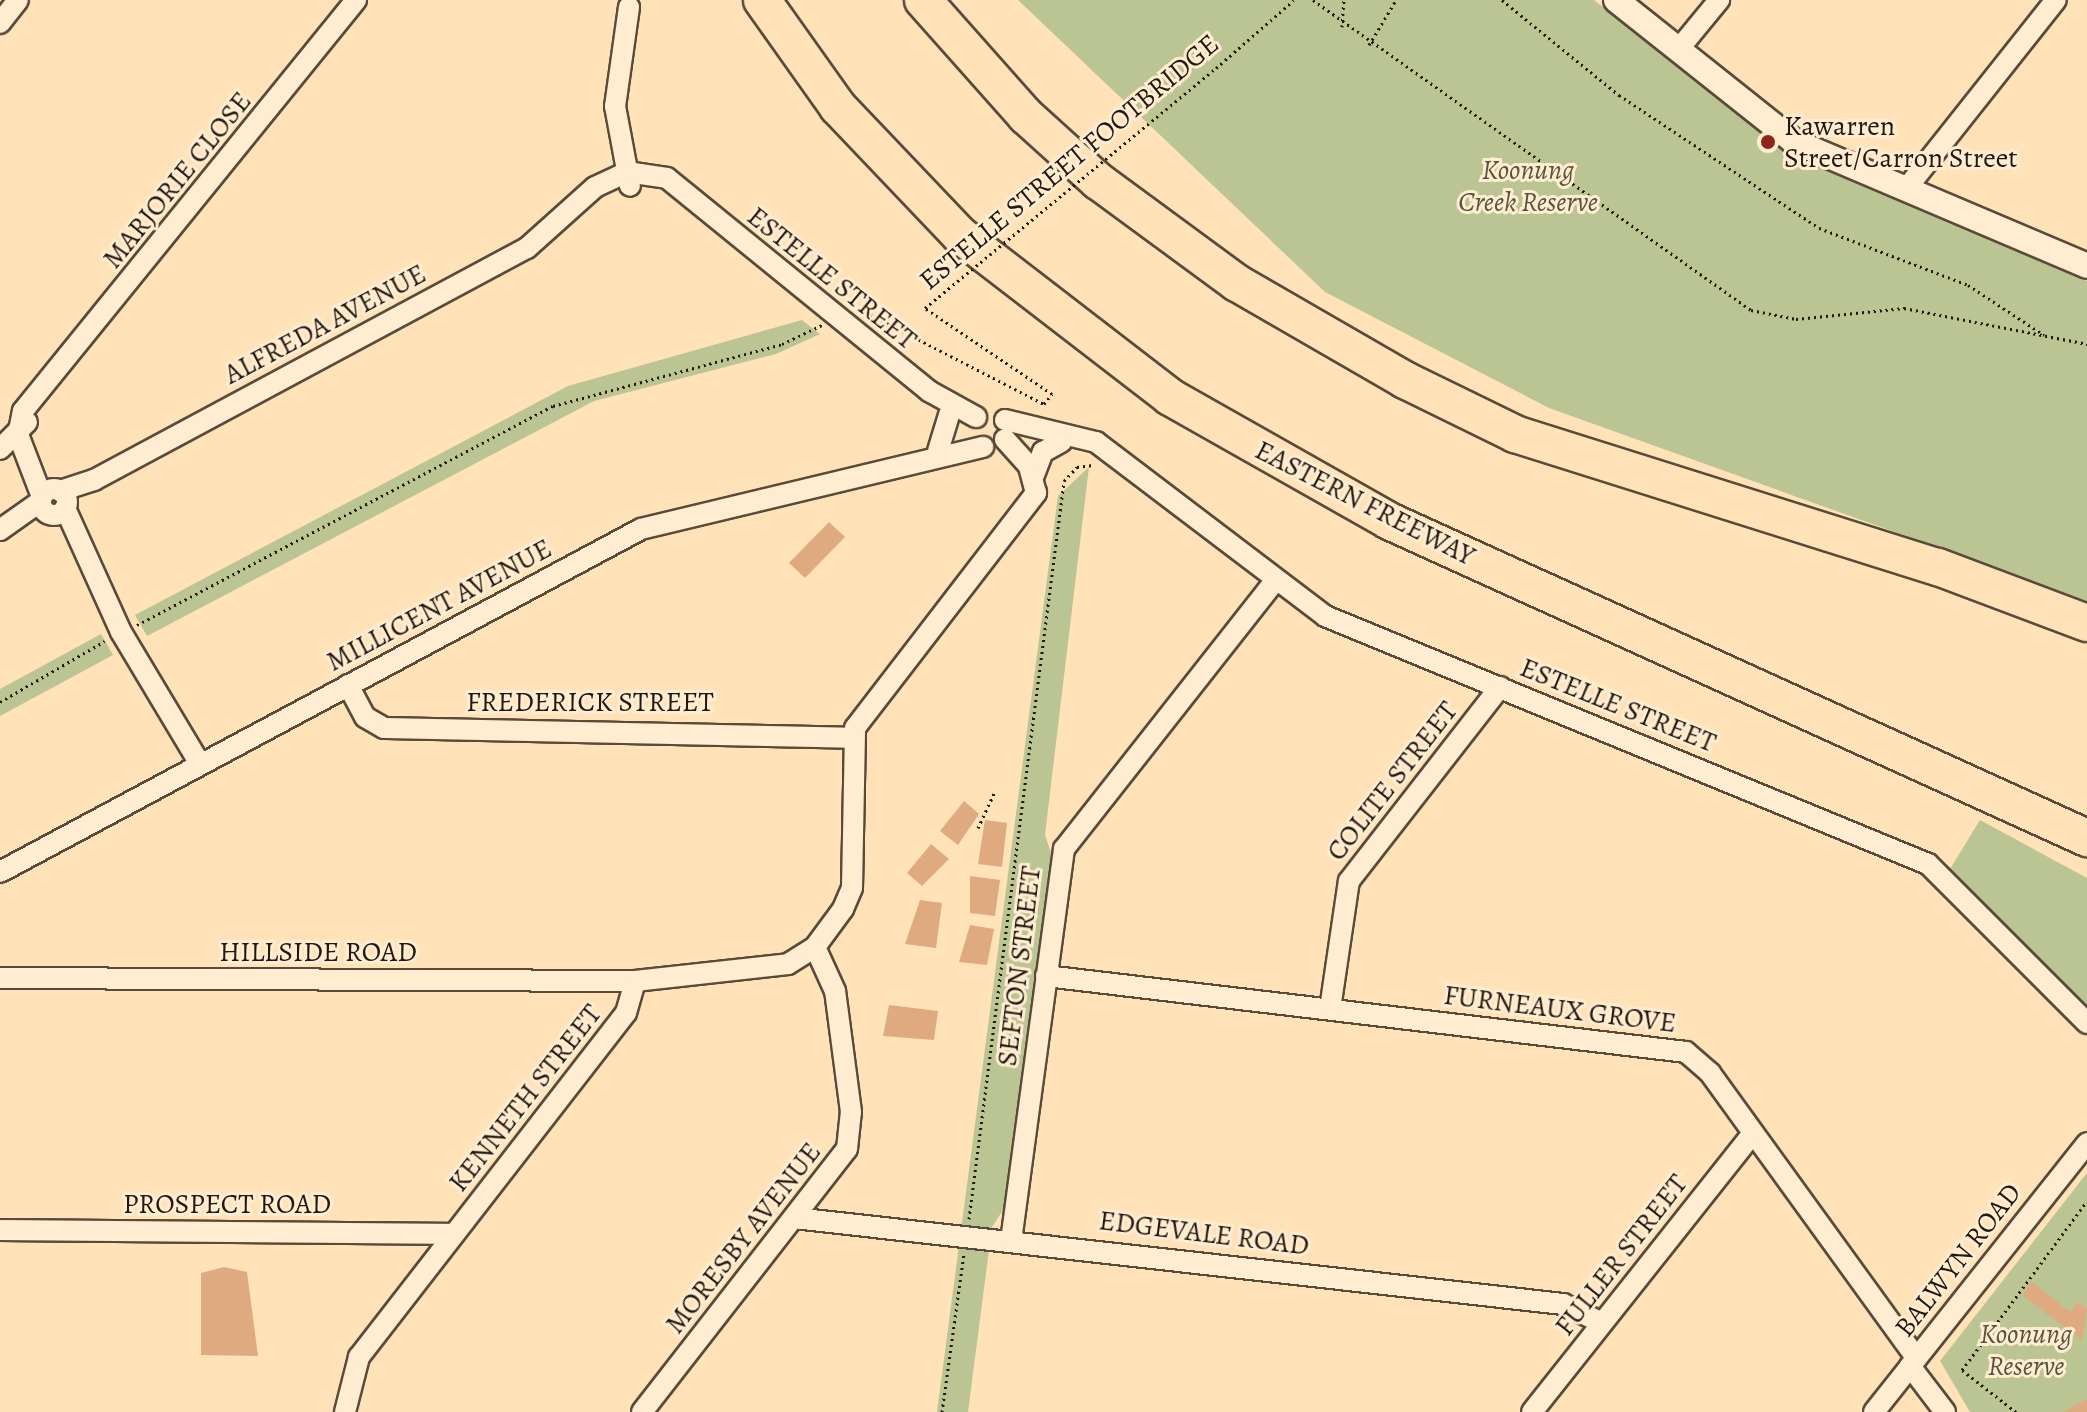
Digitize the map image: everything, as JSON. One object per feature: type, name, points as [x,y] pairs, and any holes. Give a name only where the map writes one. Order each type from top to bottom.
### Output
[{"type":"highway","name":"EASTERN FREEWAY","points":[[762,0],[838,107],[960,235],[1170,397],[1389,521],[2087,838]]},
{"type":"highway","points":[[923,0],[1004,94],[1098,181],[1237,283],[1405,380],[1515,434],[1938,567],[2087,623]]},
{"type":"street","name":"MARJORIE CLOSE","points":[[0,449],[19,434],[42,394],[356,0]]},
{"type":"street","points":[[1616,0],[1774,130],[2087,266]]},
{"type":"street","points":[[1678,50],[1719,0]]},
{"type":"street","points":[[1906,189],[2056,0]]},
{"type":"street","points":[[628,179],[615,106],[629,7]]},
{"type":"street","name":"ESTELLE STREET","points":[[628,179],[657,188],[700,208],[929,391],[988,434],[1085,437],[1118,458],[1325,616],[1928,864],[2087,1023]]},
{"type":"street","name":"ALFREDA AVENUE","points":[[3,529],[527,248],[576,209],[628,179]]},
{"type":"street","name":"ESTELLE STREET","points":[[929,391],[949,414],[988,434],[1061,442],[1118,458]]},
{"type":"street","points":[[934,453],[949,414]]},
{"type":"street","points":[[19,434],[27,457],[54,502],[194,768]]},
{"type":"street","points":[[988,434],[1034,475]]},
{"type":"street","points":[[988,434],[1023,477],[1015,517]]},
{"type":"street","name":"MILLICENT AVENUE","points":[[0,872],[641,529],[934,453],[988,434]]},
{"type":"street","points":[[635,981],[776,967],[815,947],[852,888],[853,738],[869,703],[1036,493],[1034,475],[1043,452],[1061,442]]},
{"type":"street","name":"SEFTON STREET","points":[[1011,1241],[1067,842],[1276,580]]},
{"type":"street","name":"FREDERICK STREET","points":[[348,685],[365,717],[384,728],[853,738]]},
{"type":"street","name":"COLITE STREET","points":[[1330,1009],[1349,881],[1500,687]]},
{"type":"street","name":"MORESBY AVENUE","points":[[642,1412],[843,1158],[851,1126],[833,975],[815,947]]},
{"type":"street","name":"FURNEAUX GROVE","points":[[1046,976],[1677,1050],[1703,1065],[1945,1412]]},
{"type":"street","name":"HILLSIDE ROAD","points":[[0,978],[635,981]]},
{"type":"street","name":"KENNETH STREET","points":[[345,1412],[354,1364],[626,1013],[635,981]]},
{"type":"street","name":"FULLER STREET","points":[[1532,1412],[1753,1133]]},
{"type":"street","name":"BALWYN ROAD","points":[[1874,1412],[2087,1143]]},
{"type":"street","name":"EDGEVALE ROAD","points":[[794,1218],[1563,1304],[1602,1323]]},
{"type":"street","name":"PROSPECT ROAD","points":[[0,1230],[454,1234]]},
{"type":"path","name":"ESTELLE STREET FOOTBRIDGE","points":[[832,314],[847,303],[1044,404],[1052,394],[925,308],[1294,0]]},
{"type":"path","points":[[1313,0],[1342,27],[1481,118],[1751,310],[1796,319],[1904,308],[2087,344]]},
{"type":"path","points":[[1342,27],[1344,0]]},
{"type":"path","points":[[1369,45],[1396,0]]},
{"type":"path","points":[[1502,0],[1619,95],[1819,228],[1968,285],[2048,337]]},
{"type":"path","points":[[0,702],[121,632],[553,406],[792,340],[832,314]]},
{"type":"path","points":[[942,1412],[1064,481],[1084,464],[1112,479],[1118,458]]},
{"type":"path","points":[[978,828],[995,792]]},
{"type":"path","points":[[2016,1412],[1962,1370],[2087,1201]]},
{"type":"green space","name":"Koonung Creek Reserve","points":[[1018,0],[1594,0],[1782,149],[2087,281],[2087,601],[1549,408],[1325,292]]},
{"type":"green space","points":[[802,320],[820,334],[776,354],[594,401],[147,636],[135,615],[568,386]]},
{"type":"green space","points":[[1089,467],[1045,835],[1052,856],[1007,1204],[992,1227],[968,1412],[937,1412],[1058,496]]},
{"type":"green space","points":[[101,634],[113,655],[0,716],[0,689]]},
{"type":"green space","points":[[1980,820],[2087,878],[2087,1008],[1950,869]]},
{"type":"green space","name":"Koonung Reserve","points":[[2087,1173],[2087,1412],[1970,1412],[1940,1361]]},
{"type":"building","points":[[829,522],[845,537],[805,578],[789,563]]},
{"type":"building","points":[[964,801],[979,814],[958,845],[940,831]]},
{"type":"building","points":[[985,820],[1007,823],[1002,867],[978,864]]},
{"type":"building","points":[[931,844],[949,859],[922,886],[907,873]]},
{"type":"building","points":[[970,876],[1000,880],[995,916],[970,913]]},
{"type":"building","points":[[920,900],[942,903],[936,948],[905,944]]},
{"type":"building","points":[[970,925],[994,929],[987,965],[959,962]]},
{"type":"building","points":[[889,1005],[938,1011],[934,1040],[883,1036]]},
{"type":"building","points":[[224,1267],[247,1272],[258,1356],[201,1355],[201,1273]]},
{"type":"building","points":[[2032,1282],[2070,1312],[2078,1302],[2087,1309],[2082,1340],[2022,1295]]},
{"type":"building","points":[[2087,1399],[2087,1412],[2063,1412]]},
{"type":"place","name":"Kawarren Street/Carron Street","points":[[1768,142]]}]
